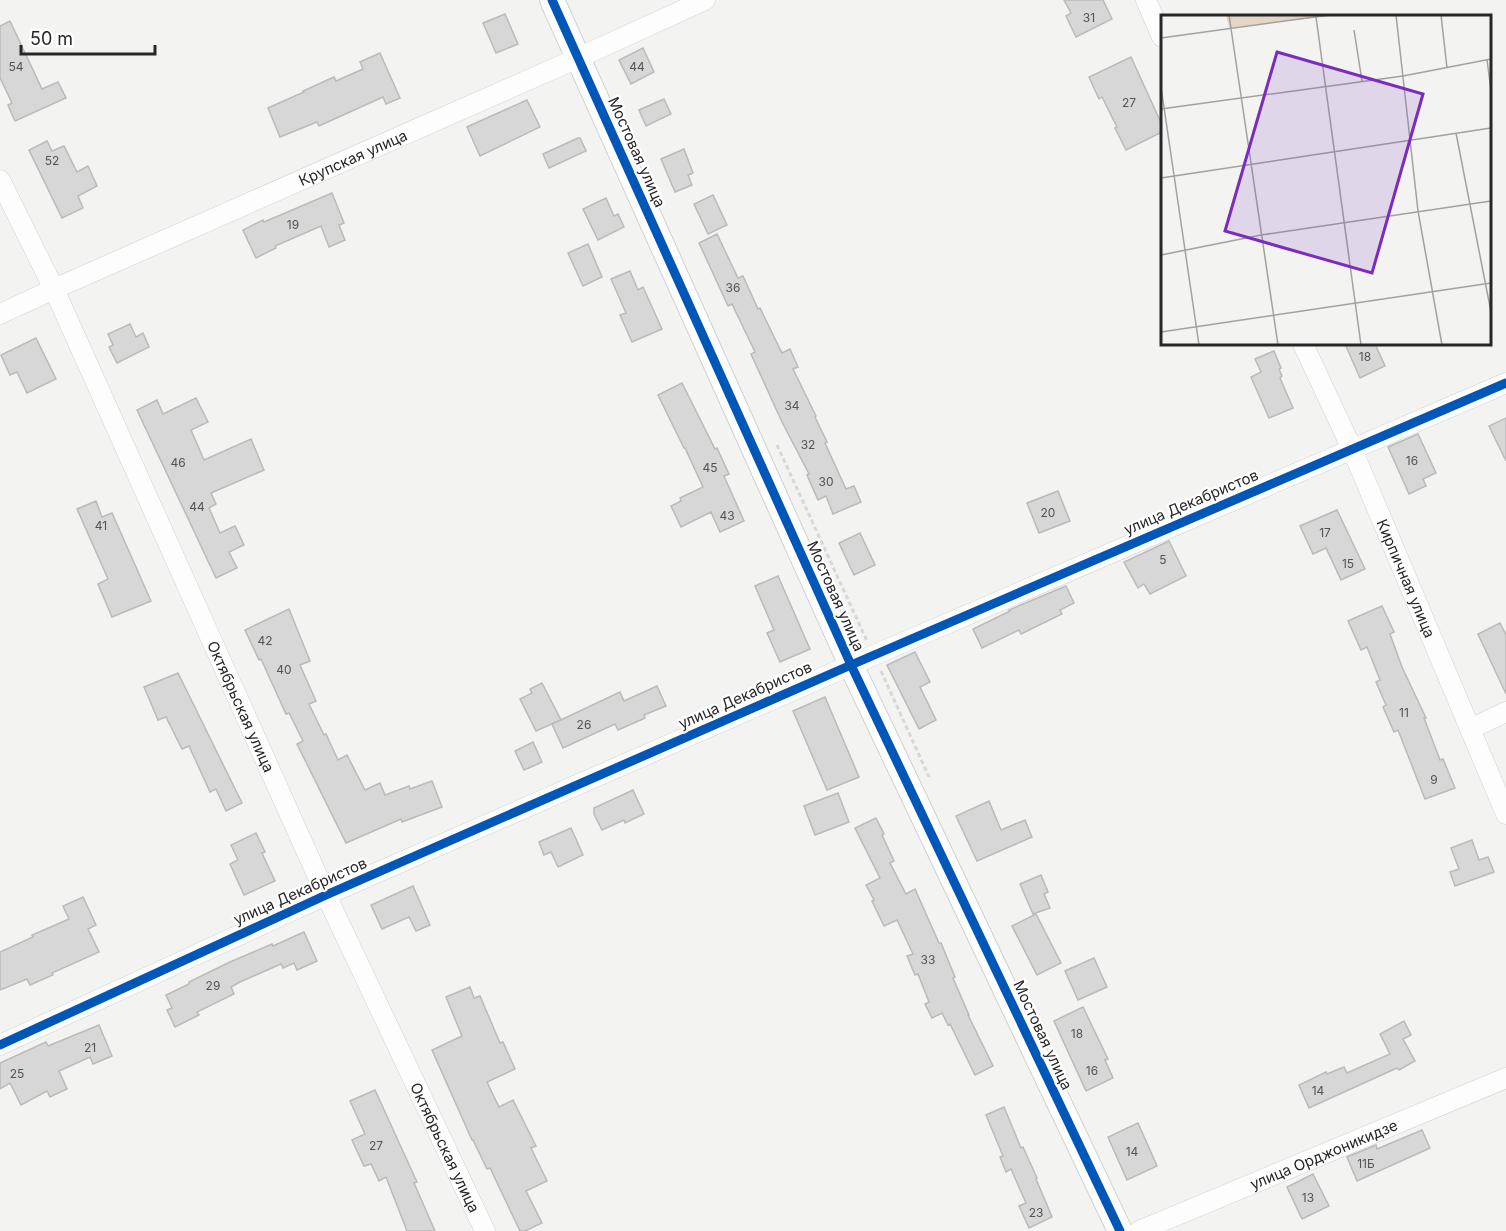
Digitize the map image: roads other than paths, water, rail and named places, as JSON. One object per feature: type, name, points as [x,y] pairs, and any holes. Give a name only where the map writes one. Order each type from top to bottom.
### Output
[{"type":"street","name":"Мостовая улица","points":[[552,0],[851,665],[1120,1231]]},
{"type":"street","name":"Крупская улица","points":[[0,314],[705,0]]},
{"type":"street","points":[[1146,0],[1161,35]]},
{"type":"street","name":"Октябрьская улица","points":[[0,180],[54,289],[326,895],[485,1231]]},
{"type":"street","name":"Кирпичная улица","points":[[1304,345],[1352,448],[1506,814]]},
{"type":"street","name":"улица Декабристов","points":[[0,1045],[326,895],[851,665],[1506,383]]},
{"type":"street","points":[[1470,729],[1506,712]]},
{"type":"street","name":"улица Орджоникидзе","points":[[1139,1231],[1506,1078]]}]
